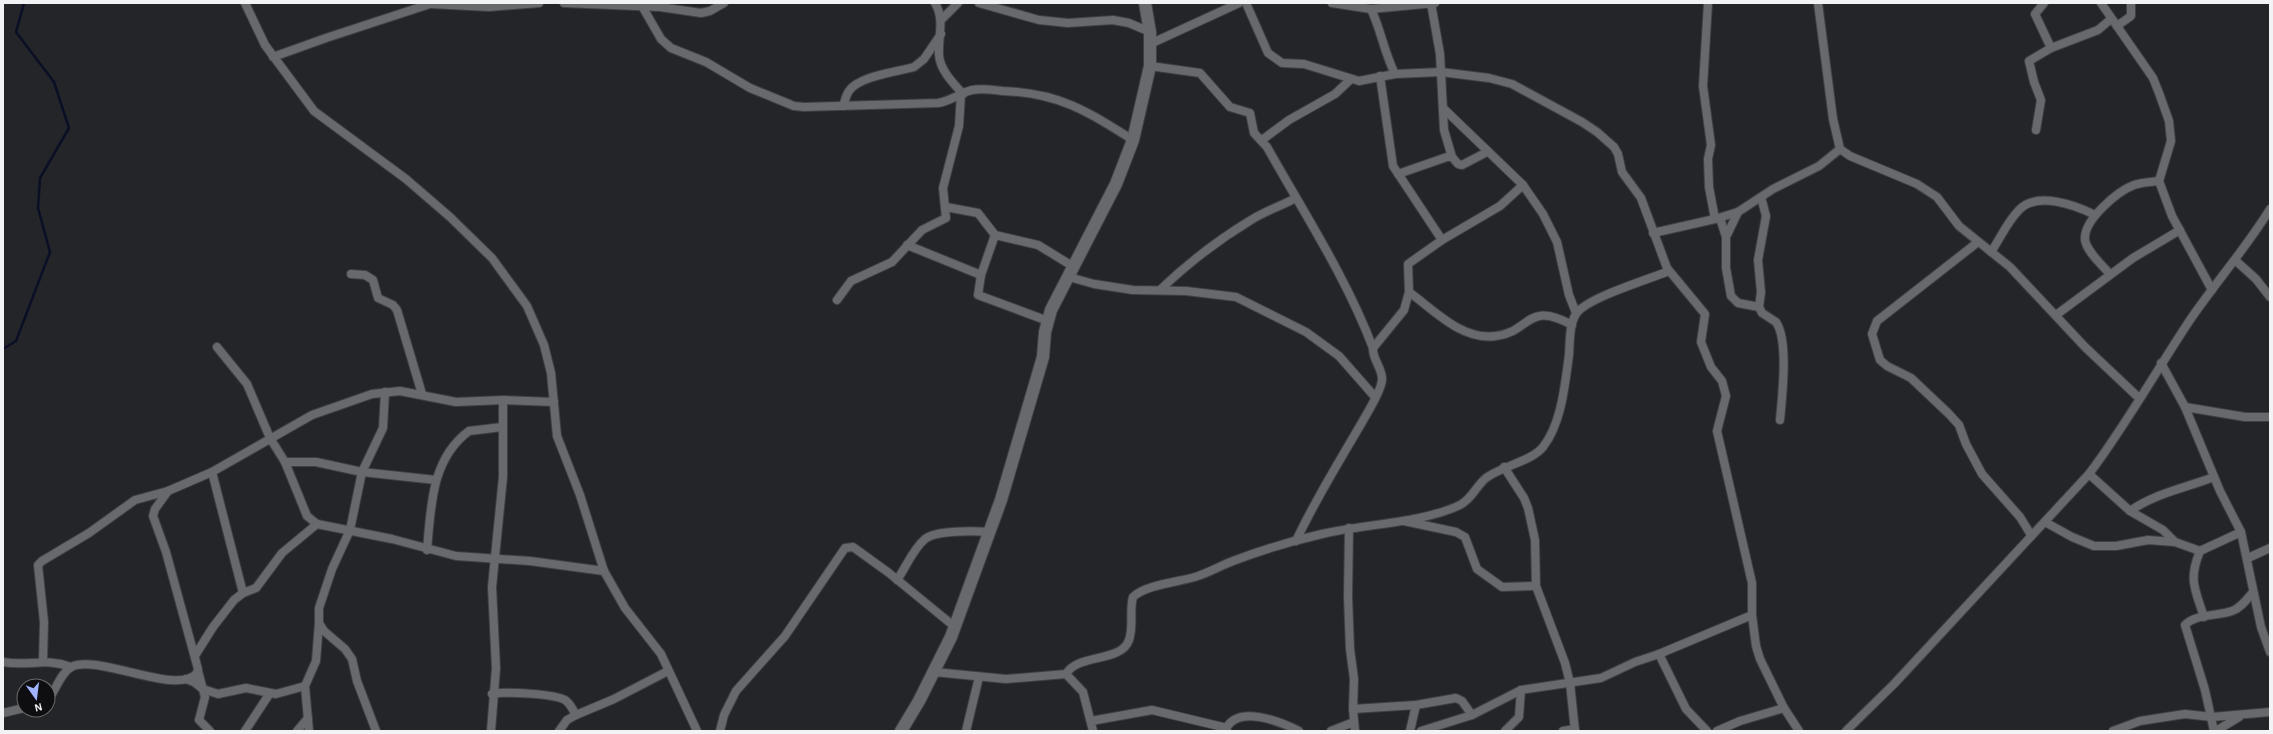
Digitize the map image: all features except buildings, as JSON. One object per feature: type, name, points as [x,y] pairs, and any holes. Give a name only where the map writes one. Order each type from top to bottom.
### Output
[{"type":"street","points":[[245,3],[273,57],[314,111],[406,178],[472,236],[506,275],[527,306],[544,345],[551,373],[557,436],[580,494],[604,571],[625,608],[661,654],[697,731]]},
{"type":"street","points":[[273,57],[326,38],[432,4],[489,7],[539,3]]},
{"type":"street","points":[[564,3],[660,7],[701,13],[710,11],[724,3]]},
{"type":"street","points":[[838,300],[851,281],[892,262],[922,230],[946,218],[943,188],[959,126],[962,94],[948,76],[940,61],[941,20],[935,3]]},
{"type":"street","points":[[941,20],[958,3]]},
{"type":"street","points":[[979,3],[1039,20],[1068,23],[1113,20],[1129,23],[1150,38]]},
{"type":"street","points":[[901,731],[934,672],[955,627],[1002,500],[1043,357],[1051,310],[1116,184],[1133,140],[1150,66],[1150,38],[1145,3]]},
{"type":"street","points":[[1150,38],[1239,3]]},
{"type":"street","points":[[1246,3],[1268,53],[1282,64],[1304,64],[1322,68],[1359,81],[1395,74],[1441,72],[1482,77],[1512,84],[1598,132],[1618,154],[1622,172],[1641,198],[1653,233],[1669,271],[1704,312],[1706,321],[1701,342],[1709,364],[1723,384],[1726,399],[1718,425],[1718,435],[1750,568],[1753,590],[1752,615],[1755,641],[1760,659],[1784,708],[1799,731]]},
{"type":"street","points":[[1332,3],[1371,9],[1395,5],[1435,3]]},
{"type":"street","points":[[1431,3],[1441,72],[1444,130],[1452,157],[1460,165],[1487,152]]},
{"type":"street","points":[[1708,3],[1703,86],[1711,145],[1708,159],[1709,187],[1718,218],[1726,237],[1726,268],[1732,298],[1738,303],[1759,307]]},
{"type":"street","points":[[1818,3],[1833,118],[1840,150],[1850,156],[1923,187],[1936,197],[1956,223],[2015,271],[2085,347],[2139,398]]},
{"type":"street","points":[[2044,3],[2035,14],[2051,48]]},
{"type":"street","points":[[2101,3],[2153,78],[2166,111],[2171,142],[2159,181],[2169,211],[2212,290]]},
{"type":"street","points":[[2117,26],[2131,16],[2131,3]]},
{"type":"street","points":[[642,6],[666,46],[706,62],[750,88],[794,106],[938,103],[953,100],[962,94],[981,89],[1043,95],[1090,112],[1133,140]]},
{"type":"street","points":[[1371,9],[1378,24],[1383,48],[1395,74]]},
{"type":"street","points":[[2036,130],[2041,100],[2034,82],[2029,61],[2034,56],[2051,48],[2098,30],[2111,19]]},
{"type":"street","points":[[843,106],[848,92],[852,87],[870,79],[910,68],[919,63],[941,34]]},
{"type":"street","points":[[1150,66],[1200,73],[1230,107],[1250,113],[1254,133],[1262,140],[1296,198],[1360,314],[1373,348],[1373,354],[1382,380],[1375,397],[1296,541]]},
{"type":"street","points":[[1380,76],[1390,156],[1398,174],[1442,240]]},
{"type":"street","points":[[1262,140],[1289,120],[1335,94],[1351,79]]},
{"type":"street","points":[[1443,108],[1523,185],[1544,214],[1557,242],[1569,295],[1576,313]]},
{"type":"street","points":[[1653,233],[1738,212],[1761,197],[1819,166],[1840,150]]},
{"type":"street","points":[[1398,174],[1452,157]]},
{"type":"street","points":[[2110,274],[2086,244],[2085,238],[2087,230],[2095,215],[2121,192],[2134,185],[2159,181]]},
{"type":"street","points":[[1373,348],[1402,314],[1409,292],[1408,264],[1442,240],[1500,206],[1523,185]]},
{"type":"street","points":[[1761,197],[1766,216],[1758,260],[1761,292],[1759,307],[1762,313],[1776,322],[1781,338],[1784,385],[1780,420]]},
{"type":"street","points":[[1160,290],[1187,263],[1236,229],[1252,219],[1296,198]]},
{"type":"street","points":[[1991,252],[2020,209],[2034,202],[2053,202],[2072,206],[2095,215]]},
{"type":"street","points":[[946,207],[978,213],[995,235],[1038,245],[1071,272],[1094,284],[1133,290],[1160,290],[1236,297],[1301,329],[1334,352],[1354,371],[1375,397]]},
{"type":"street","points":[[1846,731],[1857,728],[2089,474],[2108,450],[2161,364],[2270,209]]},
{"type":"street","points":[[1726,237],[1738,212]]},
{"type":"street","points":[[2056,315],[2133,258],[2180,230]]},
{"type":"street","points":[[995,235],[981,275],[978,292],[979,296],[1048,321]]},
{"type":"street","points":[[1978,242],[1878,321],[1872,334],[1880,360],[1887,366],[1911,378],[1959,425],[1966,444],[1982,474],[2020,517],[2032,535]]},
{"type":"street","points":[[907,245],[981,275]]},
{"type":"street","points":[[2235,260],[2256,279],[2270,297]]},
{"type":"street","points":[[934,672],[1006,679],[1066,674],[1075,664],[1116,652],[1124,648],[1129,639],[1132,600],[1137,593],[1199,576],[1278,545],[1349,528],[1425,516],[1461,504],[1471,497],[1485,478],[1504,467],[1534,455],[1543,448],[1552,432],[1565,380],[1572,325],[1576,313],[1592,302],[1669,271]]},
{"type":"street","points":[[350,274],[365,276],[373,280],[378,298],[393,305],[396,310],[422,394]]},
{"type":"street","points":[[1409,292],[1441,315],[1453,326],[1468,333],[1496,337],[1511,332],[1532,317],[1540,316],[1561,319],[1572,325]]},
{"type":"street","points":[[217,347],[247,384],[270,438],[285,462],[307,516],[317,524],[392,538],[428,550],[456,556],[496,560],[530,561],[604,571]]},
{"type":"street","points":[[2161,364],[2185,407],[2214,477],[2241,532],[2248,558],[2252,592],[2261,627],[2270,652]]},
{"type":"street","points":[[43,661],[44,622],[38,565],[42,561],[89,533],[135,500],[168,491],[212,472],[270,438],[312,416],[372,394],[386,392],[422,394],[456,402],[503,400],[554,402]]},
{"type":"street","points":[[309,731],[305,686],[316,661],[319,608],[321,599],[350,530],[362,472],[383,428],[386,392]]},
{"type":"street","points":[[491,731],[492,694],[496,668],[492,587],[496,560],[503,477],[503,400]]},
{"type":"street","points":[[2185,407],[2261,419],[2270,417]]},
{"type":"street","points":[[428,550],[433,495],[436,480],[445,459],[466,434],[472,430],[502,427]]},
{"type":"street","points":[[285,462],[316,462],[362,472],[436,480]]},
{"type":"street","points":[[1504,467],[1524,498],[1528,508],[1535,540],[1536,586],[1554,630],[1570,683],[1575,730],[1563,731]]},
{"type":"street","points":[[212,472],[243,593]]},
{"type":"street","points":[[2089,474],[2130,511],[2163,530],[2175,542]]},
{"type":"street","points":[[2130,511],[2154,496],[2214,477]]},
{"type":"street","points":[[168,491],[155,509],[153,516],[166,552],[196,654],[198,671],[205,699],[198,718],[210,731]]},
{"type":"street","points":[[1399,520],[1456,532],[1465,537],[1477,569],[1502,587],[1536,586]]},
{"type":"street","points":[[2045,522],[2072,538],[2094,546],[2116,546],[2148,540],[2175,542],[2200,551]]},
{"type":"street","points":[[196,654],[213,627],[234,600],[243,593],[256,588],[282,553],[317,524]]},
{"type":"street","points":[[1349,528],[1348,597],[1350,649],[1354,679],[1352,708],[1355,731]]},
{"type":"street","points":[[897,580],[917,549],[928,537],[940,534],[989,532]]},
{"type":"street","points":[[2204,617],[2192,578],[2194,564],[2200,551],[2204,547],[2241,532]]},
{"type":"street","points":[[720,731],[724,715],[736,690],[785,636],[844,548],[853,547],[955,627]]},
{"type":"street","points":[[2248,558],[2266,550],[2270,558]]},
{"type":"street","points":[[2241,716],[2215,731],[2199,670],[2184,630],[2187,623],[2238,608],[2252,592]]},
{"type":"street","points":[[1421,731],[1472,715],[1521,690],[1601,678],[1635,662],[1659,654],[1752,615]]},
{"type":"street","points":[[319,623],[329,637],[349,653],[357,681],[376,731]]},
{"type":"street","points":[[1659,654],[1686,709],[1706,731]]},
{"type":"street","points":[[3,662],[18,664],[43,661],[59,662],[71,667],[96,665],[154,677],[186,680],[194,682],[203,689],[218,694],[248,688],[270,693],[284,692],[305,686]]},
{"type":"street","points":[[56,689],[71,667]]},
{"type":"street","points":[[186,680],[195,675],[198,671]]},
{"type":"street","points":[[559,731],[567,720],[576,715],[614,699],[668,671]]},
{"type":"street","points":[[1066,674],[1083,692],[1094,731]]},
{"type":"street","points":[[966,731],[979,677]]},
{"type":"street","points":[[1505,731],[1519,717],[1521,690]]},
{"type":"street","points":[[492,694],[505,691],[557,697],[566,701],[576,715]]},
{"type":"street","points":[[245,731],[270,693]]},
{"type":"street","points":[[1352,708],[1416,705],[1458,698],[1472,715]]},
{"type":"street","points":[[1410,731],[1416,705]]},
{"type":"street","points":[[1717,731],[1740,721],[1784,708]]},
{"type":"street","points":[[3,713],[16,710]]},
{"type":"street","points":[[1091,721],[1152,710],[1226,730],[1247,715],[1280,722],[1299,731]]},
{"type":"street","points":[[2113,731],[2140,721],[2185,714],[2212,717],[2241,716],[2270,712]]},
{"type":"street","points":[[297,731],[308,718]]},
{"type":"street","points":[[1330,731],[1354,722]]},
{"type":"waterway","points":[[3,349],[16,341],[50,252],[38,208],[40,178],[69,128],[54,82],[16,32],[24,3]]}]
